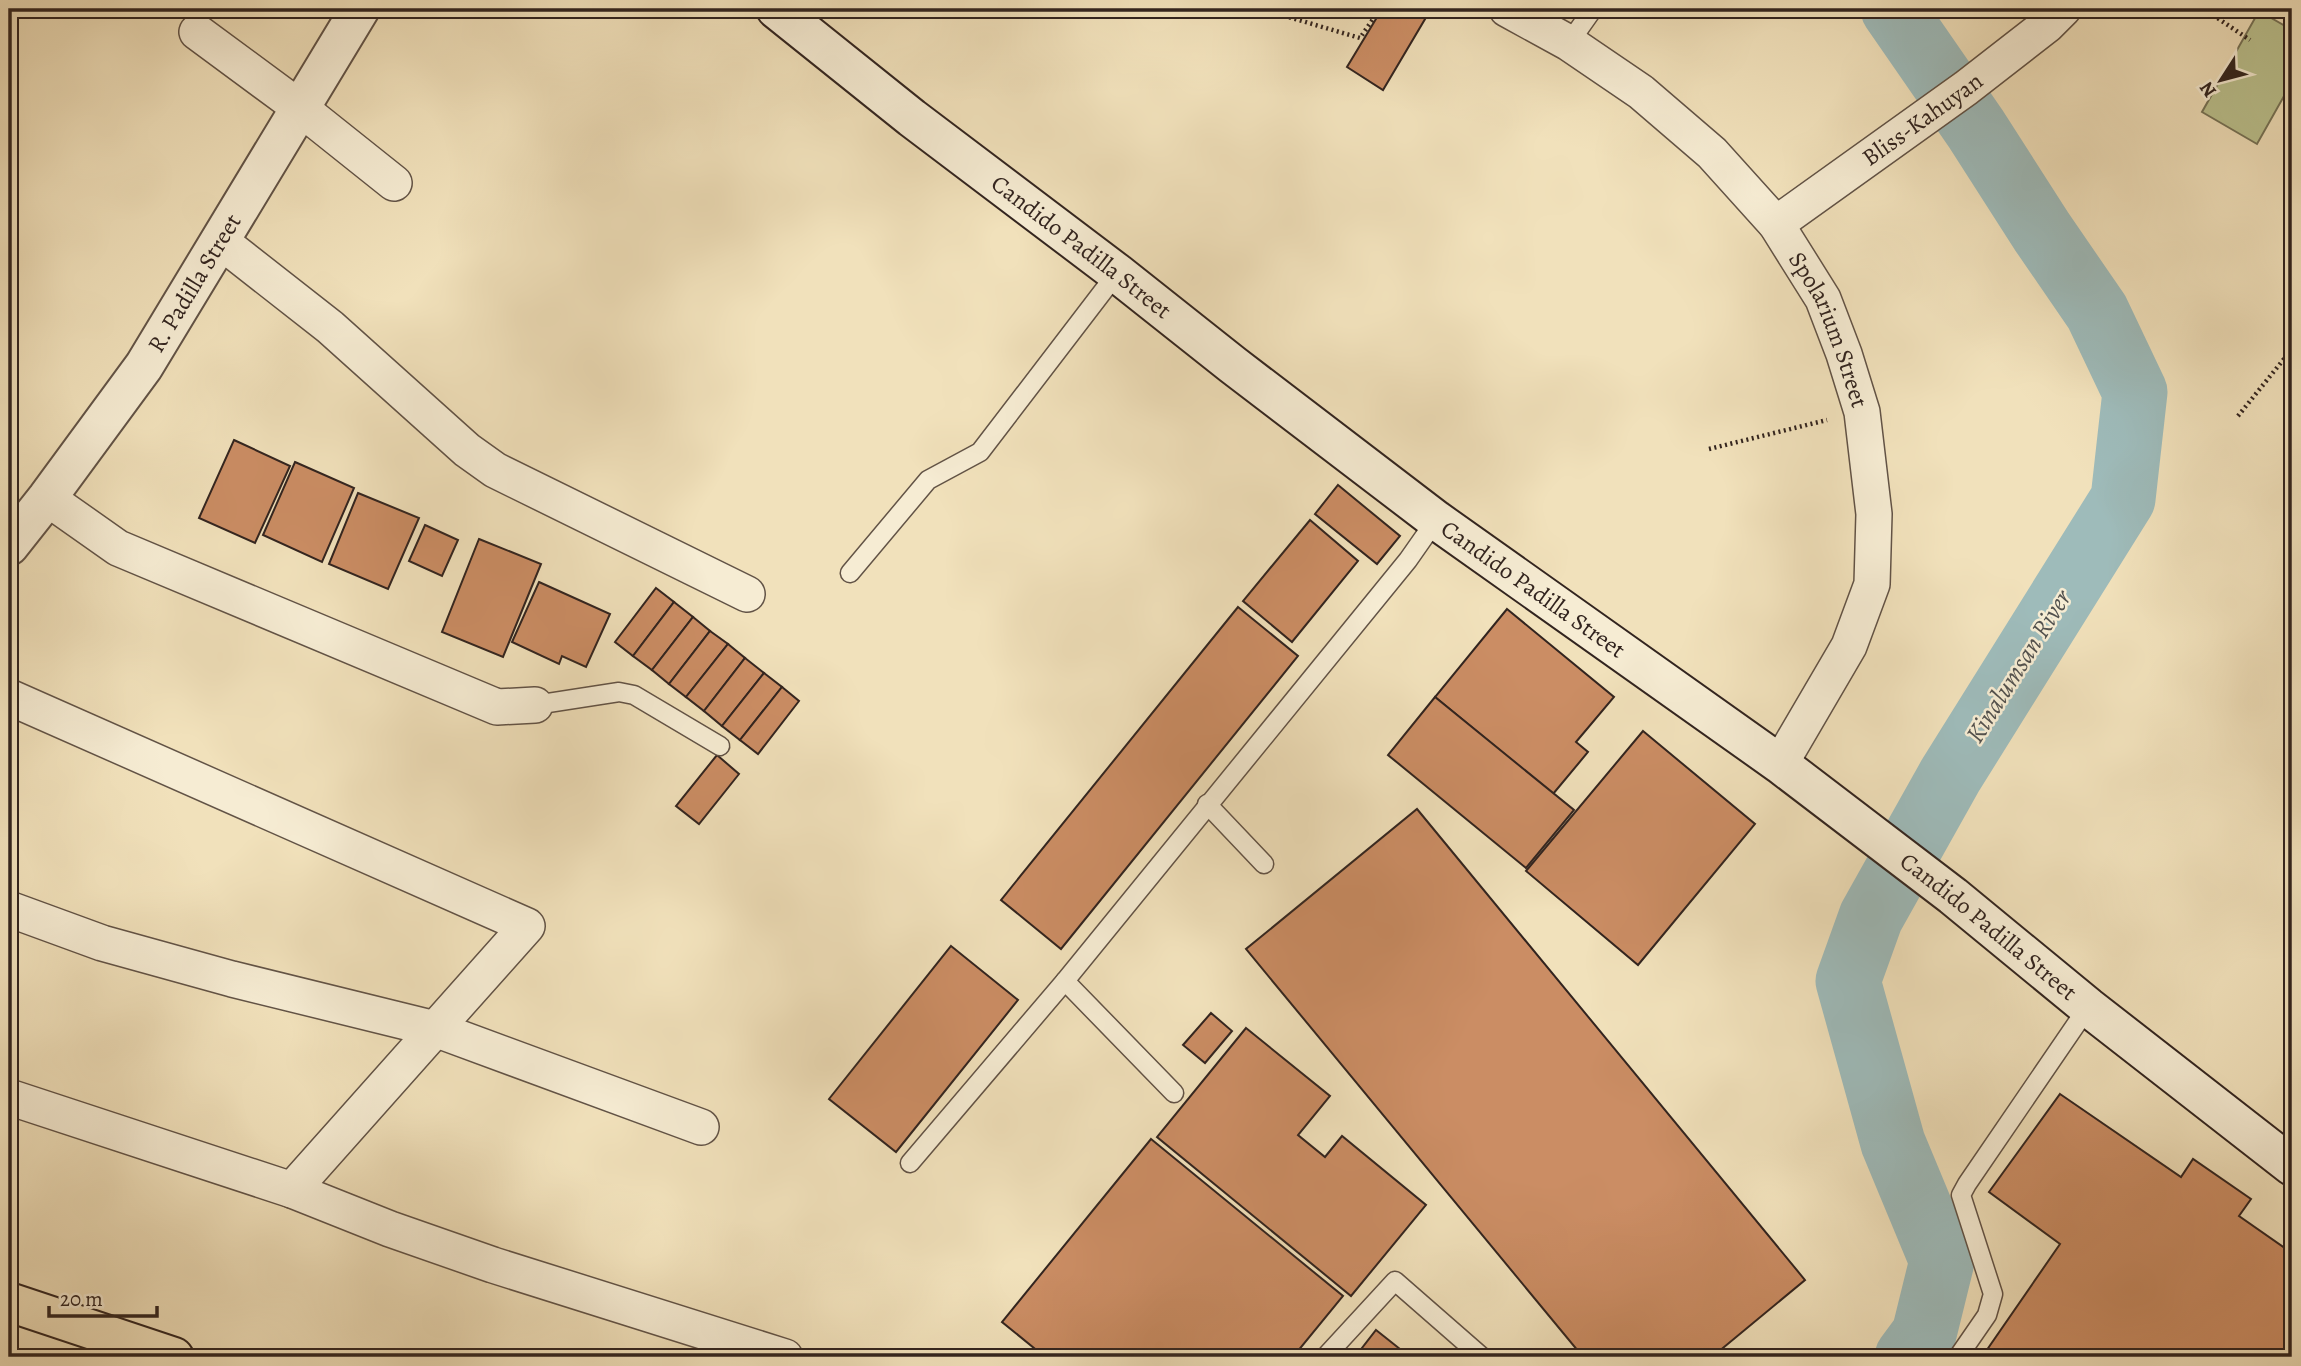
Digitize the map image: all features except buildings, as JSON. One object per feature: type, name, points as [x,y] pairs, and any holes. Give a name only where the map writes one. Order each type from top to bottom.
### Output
[{"type":"main road","name":"R. Padilla Street","points":[[9,546],[145,366],[360,9]]},
{"type":"main road","name":"Candido Padilla Street","points":[[776,9],[912,118],[1436,520],[1780,764],[1953,896],[2088,1007],[2292,1166]]},
{"type":"main road","points":[[9,1302],[174,1357]]},
{"type":"street","name":"Spolarium Street","points":[[1507,9],[1569,43],[1641,92],[1712,153],[1776,224],[1824,299],[1862,412],[1874,514],[1872,584],[1849,646],[1780,764]]},
{"type":"street","name":"Bliss-Kahuyan","points":[[1776,224],[1966,88],[2047,25],[2063,9]]},
{"type":"street","points":[[197,32],[300,108],[394,183]]},
{"type":"street","points":[[219,240],[330,327],[467,450],[495,470],[747,594]]},
{"type":"street","points":[[47,498],[118,548],[131,554],[498,707],[535,705]]},
{"type":"street","points":[[9,698],[527,926],[292,1190]]},
{"type":"street","points":[[9,909],[102,943],[232,979],[435,1029],[701,1127]]},
{"type":"street","points":[[9,1097],[292,1190],[480,1261],[785,1357]]},
{"type":"lane","points":[[1569,43],[1592,9]]},
{"type":"lane","points":[[850,573],[928,480],[980,452],[1117,273]]},
{"type":"lane","points":[[910,1163],[1065,981],[1408,560],[1436,520]]},
{"type":"lane","points":[[535,705],[619,692],[634,695],[720,746]]},
{"type":"lane","points":[[1207,804],[1264,864]]},
{"type":"lane","points":[[1065,981],[1174,1093]]},
{"type":"lane","points":[[1958,1357],[1987,1315],[1993,1294],[1961,1195],[2088,1007]]},
{"type":"lane","points":[[1325,1357],[1395,1281],[1482,1357]]},
{"type":"path","points":[[1174,12],[1285,16],[1360,38],[1380,9]]},
{"type":"path","points":[[2204,9],[2250,40]]},
{"type":"path","points":[[2238,416],[2292,349]]},
{"type":"path","points":[[1709,449],[1862,412]]},
{"type":"green space","points":[[2259,11],[2292,30],[2292,82],[2257,144],[2202,112]]},
{"type":"waterway","name":"Kinalumsan River","points":[[1893,9],[2097,312],[2135,392],[2123,499],[1950,776],[1871,917],[1848,981],[1893,1143],[1942,1261],[1924,1334],[1907,1357]]}]
